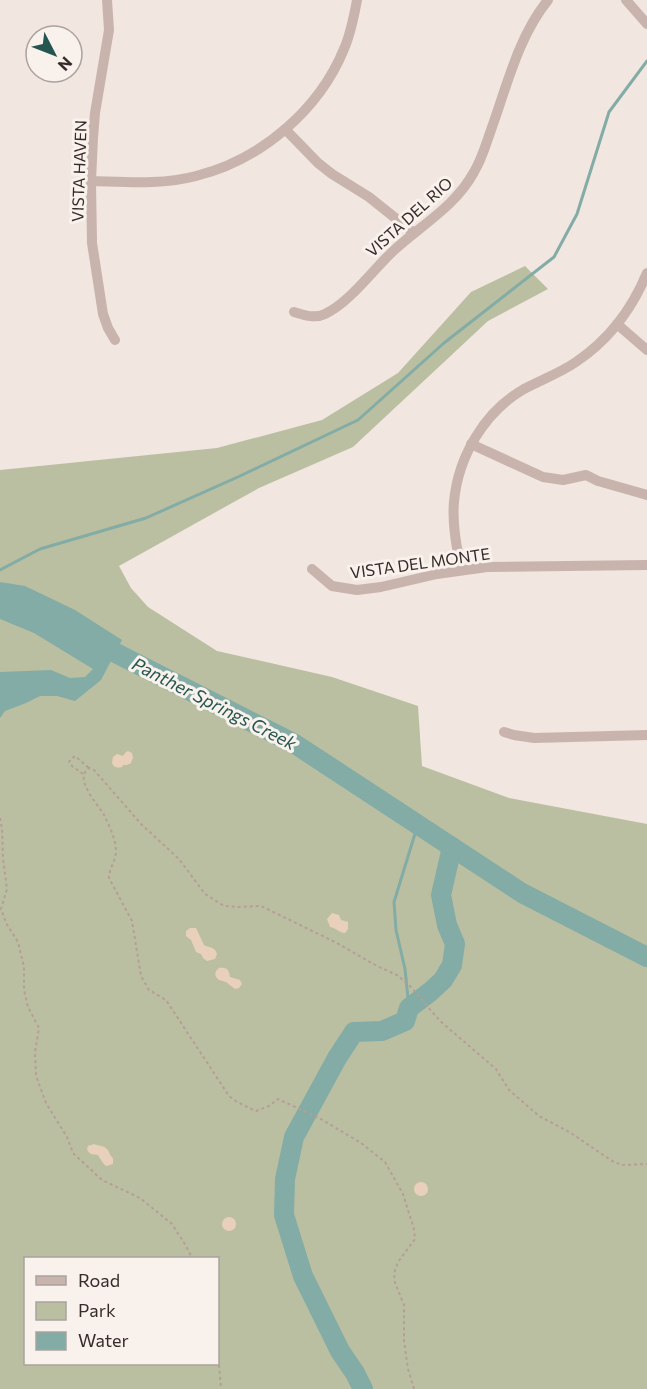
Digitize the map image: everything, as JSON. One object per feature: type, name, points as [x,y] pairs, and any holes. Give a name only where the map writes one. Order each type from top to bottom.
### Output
[{"type":"street","name":"VISTA HAVEN","points":[[107,0],[109,30],[95,112],[91,181],[92,243],[103,314],[115,340]]},
{"type":"street","points":[[91,181],[163,182],[196,176],[217,170],[258,150],[308,107],[335,68],[352,27],[356,0]]},
{"type":"street","name":"VISTA DEL RIO","points":[[294,312],[309,316],[323,315],[338,306],[400,244],[453,201],[481,160],[522,43],[548,0]]},
{"type":"street","points":[[626,0],[647,24]]},
{"type":"street","points":[[285,129],[318,163],[369,196],[414,234]]},
{"type":"street","points":[[461,570],[455,531],[454,501],[460,472],[471,444],[488,419],[510,398],[561,371],[594,349],[617,324],[632,303],[647,273]]},
{"type":"street","points":[[617,324],[647,350]]},
{"type":"street","points":[[471,444],[543,477],[563,480],[586,475],[598,481],[647,495]]},
{"type":"street","name":"VISTA DEL MONTE","points":[[312,569],[332,586],[357,590],[437,574],[487,567],[647,565]]},
{"type":"street","points":[[504,732],[534,738],[647,735]]},
{"type":"path","points":[[414,1389],[408,1370],[404,1341],[404,1305],[394,1280],[398,1262],[415,1239],[403,1194],[385,1162],[361,1143],[317,1117],[278,1098],[269,1106],[256,1111],[229,1096],[166,1000],[149,990],[141,976],[132,921],[109,878],[116,855],[114,843],[104,815],[87,789],[83,774],[72,766],[70,759],[75,756],[94,770],[142,825],[179,859],[206,894],[224,906],[261,906],[337,942],[397,975],[410,986],[440,1021],[496,1069],[509,1090],[539,1116],[572,1133],[612,1161],[622,1165],[647,1164]]},
{"type":"path","points":[[83,774],[89,768]]},
{"type":"path","points":[[0,818],[7,888],[1,909],[6,923],[18,942],[24,967],[24,990],[28,1007],[39,1028],[35,1052],[36,1076],[46,1102],[67,1137],[73,1153],[102,1180],[140,1198],[172,1224],[192,1257]]},
{"type":"path","points":[[219,1364],[221,1389]]},
{"type":"green space","points":[[525,266],[548,289],[488,321],[353,447],[259,488],[119,566],[131,588],[148,607],[217,651],[332,677],[418,706],[422,766],[509,798],[647,824],[647,1389],[0,1389],[0,470],[217,448],[322,420],[398,373],[471,292]]},
{"type":"sand","points":[[128,751],[132,753],[131,763],[122,767],[114,766],[113,757],[117,754],[123,756]]},
{"type":"sand","points":[[332,913],[348,922],[348,929],[345,933],[330,927],[327,919]]},
{"type":"sand","points":[[196,928],[204,945],[215,950],[217,954],[215,959],[207,961],[196,952],[191,940],[186,936],[186,931]]},
{"type":"sand","points":[[219,968],[226,969],[230,977],[240,980],[242,984],[239,988],[235,989],[215,976]]},
{"type":"sand","points":[[94,1144],[107,1149],[113,1158],[113,1164],[106,1166],[98,1155],[89,1152],[88,1146]]},
{"type":"sand","points":[[418,1182],[424,1182],[428,1189],[424,1196],[418,1196],[414,1192],[414,1186]]},
{"type":"sand","points":[[229,1217],[234,1219],[236,1224],[234,1229],[229,1231],[224,1229],[222,1224],[224,1219]]},
{"type":"water","points":[[0,582],[25,586],[75,610],[122,640],[101,680],[75,701],[57,696],[40,696],[5,711],[0,718],[0,672],[51,670],[70,678],[85,677],[93,669],[34,633],[0,619]]},
{"type":"waterway","points":[[0,570],[40,549],[146,518],[358,420],[444,343],[554,257],[577,214],[609,112],[647,61]]},
{"type":"waterway","name":"Panther Springs Creek","points":[[92,641],[295,744],[522,893],[647,957]]},
{"type":"waterway","name":"Panther Springs Creek","points":[[409,1008],[405,969],[396,930],[394,902],[418,824]]},
{"type":"waterway","name":"Panther Springs Creek","points":[[363,1389],[340,1351],[303,1276],[284,1215],[285,1179],[294,1137],[337,1058],[354,1032],[382,1031],[405,1021],[409,1008],[443,980],[452,965],[455,944],[447,925],[441,895],[452,847]]}]
